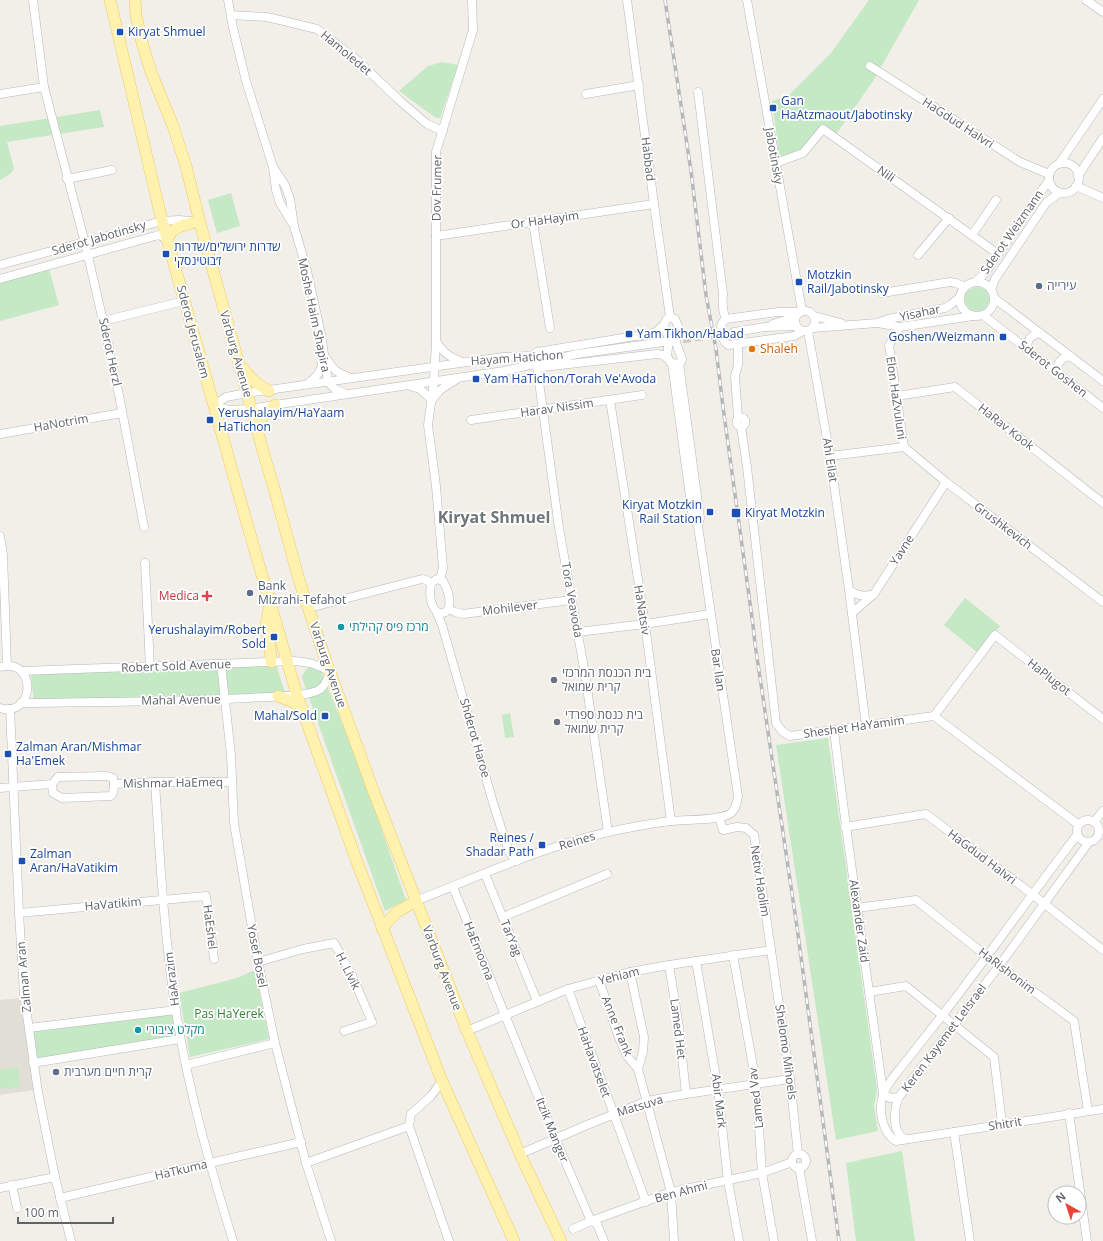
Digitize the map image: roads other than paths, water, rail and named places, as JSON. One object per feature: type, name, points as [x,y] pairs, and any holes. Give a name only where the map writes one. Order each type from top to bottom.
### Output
[{"type":"main road","name":"Sderot Jerusalem","points":[[110,0],[162,221],[213,406],[288,661]]},
{"type":"main road","name":"Varburg Avenue","points":[[135,0],[136,15],[142,45],[151,72],[173,126],[186,166],[198,222],[299,580],[330,672],[420,913],[467,1031],[520,1154],[561,1241]]},
{"type":"main road","points":[[167,239],[170,234],[181,225],[198,222]]},
{"type":"main road","points":[[238,361],[254,382],[269,391]]},
{"type":"main road","points":[[257,429],[260,419],[276,405]]},
{"type":"main road","points":[[270,602],[266,626],[270,646],[271,662]]},
{"type":"main road","points":[[288,661],[297,695],[382,928],[442,1081],[514,1241]]},
{"type":"main road","points":[[278,696],[295,703],[304,712]]},
{"type":"main road","name":"Reines","points":[[382,928],[397,912],[416,902]]},
{"type":"street","name":"Sderot Herzl","points":[[33,0],[44,87],[67,179],[85,242],[103,321],[144,527]]},
{"type":"street","name":"Moshe Haim Shapira","points":[[228,0],[246,81],[273,167],[276,190],[280,203],[294,226]]},
{"type":"street","name":"Dov Frumer","points":[[434,381],[436,341],[436,152],[473,30],[472,0]]},
{"type":"street","name":"Habbad","points":[[628,0],[638,85],[670,317],[675,319],[678,324],[676,343],[682,356],[682,360],[673,362]]},
{"type":"street","name":"Jabotinsky","points":[[747,0],[776,162],[799,313]]},
{"type":"street","points":[[1086,0],[1103,12]]},
{"type":"street","name":"Hamoledet","points":[[231,15],[267,17],[317,29],[357,60],[427,124],[443,131]]},
{"type":"street","name":"HaGdud HaIvri","points":[[870,66],[1020,162],[1049,177]]},
{"type":"street","points":[[586,94],[638,85]]},
{"type":"street","points":[[0,94],[44,87]]},
{"type":"street","points":[[698,92],[723,294],[723,313],[726,319]]},
{"type":"street","points":[[1103,100],[1059,164],[1053,168],[1049,177],[1052,188],[1059,193],[1070,192],[1076,186],[1078,176],[1103,138]]},
{"type":"street","name":"Nili","points":[[776,162],[803,153],[823,129],[998,254]]},
{"type":"street","points":[[1059,164],[1071,166],[1077,172],[1078,176]]},
{"type":"street","name":"Moshe Haim Shapira","points":[[273,167],[285,185],[290,199],[294,226],[306,271],[324,353],[328,382],[335,389],[347,394]]},
{"type":"street","points":[[67,179],[112,170]]},
{"type":"street","name":"Sderot Weizmann","points":[[975,282],[985,273],[1049,177]]},
{"type":"street","points":[[276,190],[279,185],[285,185]]},
{"type":"street","points":[[1076,186],[1103,198]]},
{"type":"street","name":"Sderot Weizmann","points":[[991,290],[994,279],[1046,203],[1059,193]]},
{"type":"street","points":[[280,203],[286,204],[290,199]]},
{"type":"street","points":[[972,235],[996,200]]},
{"type":"street","name":"Or HaHayim","points":[[436,236],[654,204]]},
{"type":"street","points":[[148,224],[157,215],[159,208]]},
{"type":"street","points":[[918,255],[949,218]]},
{"type":"street","name":"Sderot Jabotinsky","points":[[0,265],[148,224],[162,221],[180,220],[198,222]]},
{"type":"street","points":[[534,222],[550,328]]},
{"type":"street","name":"Sderot Jabotinsky","points":[[0,278],[155,236],[167,239]]},
{"type":"street","points":[[882,293],[950,282],[956,283],[965,288]]},
{"type":"street","points":[[975,282],[984,284],[991,290],[994,298],[992,309],[983,315],[974,316],[962,308],[960,297],[965,288],[975,282]]},
{"type":"street","name":"Yisahar","points":[[878,323],[888,319],[945,308],[950,306],[960,297]]},
{"type":"street","name":"Sderot Goshen","points":[[994,298],[1103,381]]},
{"type":"street","points":[[103,321],[184,301]]},
{"type":"street","points":[[734,332],[765,327],[796,326],[808,330],[815,322],[814,316],[810,312],[778,312],[726,319],[722,323],[721,328],[723,339],[728,345],[738,344]]},
{"type":"street","points":[[796,326],[794,320],[799,313]]},
{"type":"street","points":[[765,327],[799,313]]},
{"type":"street","name":"Sderot Goshen","points":[[983,315],[1103,408]]},
{"type":"street","name":"Yisahar","points":[[814,316],[848,325]]},
{"type":"street","name":"Yisahar","points":[[738,344],[794,336],[808,330],[848,325],[878,323],[900,327],[974,316]]},
{"type":"street","points":[[503,357],[654,333],[664,325],[666,320],[670,317]]},
{"type":"street","points":[[664,325],[669,340],[673,362]]},
{"type":"street","name":"Elon HaZvuluni","points":[[900,327],[889,345],[904,448]]},
{"type":"street","name":"Ahi Eilat","points":[[808,330],[830,456],[849,590]]},
{"type":"street","points":[[1027,349],[1027,343],[1030,338],[1034,334],[1040,333]]},
{"type":"street","points":[[436,341],[447,355],[463,362]]},
{"type":"street","points":[[577,354],[663,342]]},
{"type":"street","name":"Sheshet HaYamim","points":[[738,344],[738,365],[735,376],[738,418],[736,424],[741,427],[747,467],[776,723],[782,731],[790,736],[934,716]]},
{"type":"street","points":[[324,353],[332,367],[337,372],[352,378]]},
{"type":"street","points":[[306,385],[315,378],[321,370],[324,353]]},
{"type":"street","name":"Hayam Hatichon","points":[[213,406],[226,397],[247,393],[435,366],[503,357],[577,354]]},
{"type":"street","name":"Hayam Hatichon","points":[[213,406],[229,410],[276,405],[504,371],[577,354]]},
{"type":"street","points":[[504,371],[657,354],[663,355],[673,362]]},
{"type":"street","points":[[1058,373],[1057,367],[1059,361],[1064,357],[1070,356]]},
{"type":"street","name":"Bar Ilan","points":[[673,362],[693,519],[698,526],[738,796],[736,806],[732,813]]},
{"type":"street","name":"Tora Veavoda","points":[[537,368],[559,528],[578,632],[608,832]]},
{"type":"street","points":[[432,400],[440,390],[454,380],[468,376]]},
{"type":"street","points":[[434,381],[428,425],[437,493],[443,568],[440,579]]},
{"type":"street","points":[[403,386],[413,386],[420,389],[432,400]]},
{"type":"street","name":"HaRav Kook","points":[[896,396],[955,387],[1103,503]]},
{"type":"street","name":"Harav Nissim","points":[[471,420],[642,395]]},
{"type":"street","name":"HaNatsiv","points":[[610,400],[644,624],[671,821]]},
{"type":"street","name":"HaNotrim","points":[[0,434],[122,413]]},
{"type":"street","points":[[830,456],[904,448]]},
{"type":"street","name":"Grushkevich","points":[[904,448],[1103,602]]},
{"type":"street","name":"Yavne","points":[[852,613],[874,594],[946,482]]},
{"type":"street","points":[[0,536],[3,555],[4,667],[14,668],[21,671],[28,684],[26,698],[21,703],[10,709],[0,708]]},
{"type":"street","points":[[145,563],[150,667]]},
{"type":"street","points":[[309,608],[422,579],[431,583],[433,580],[440,579]]},
{"type":"street","points":[[437,614],[441,615],[446,613],[449,609],[446,587],[440,579]]},
{"type":"street","name":"Shderot Haroe","points":[[431,583],[431,597],[434,610],[442,626],[509,852],[517,861]]},
{"type":"street","points":[[849,590],[856,595],[864,596],[874,594]]},
{"type":"street","points":[[849,590],[866,726]]},
{"type":"street","name":"Mohilever","points":[[449,609],[462,614],[572,600]]},
{"type":"street","points":[[578,632],[710,614]]},
{"type":"street","name":"HaPlugot","points":[[934,716],[995,635],[1103,719]]},
{"type":"street","name":"Robert Sold Avenue","points":[[21,671],[288,661],[309,662],[330,672]]},
{"type":"street","name":"Yosef Bosel","points":[[221,664],[231,755],[234,823],[258,962],[275,1043],[306,1163],[331,1241]]},
{"type":"street","name":"Mahal Avenue","points":[[21,703],[226,699],[305,695],[319,690],[326,682],[330,672]]},
{"type":"street","name":"Zalman Aran","points":[[10,709],[24,994],[38,1092],[55,1177],[71,1241]]},
{"type":"street","points":[[934,716],[1078,825]]},
{"type":"street","name":"Alexander Zaid","points":[[834,730],[845,827],[883,1094]]},
{"type":"street","name":"Mishmar HaEmeq","points":[[0,788],[52,784],[58,777],[107,776],[113,778],[114,791],[111,796],[62,798],[53,793],[52,784]]},
{"type":"street","name":"Mishmar HaEmeq","points":[[114,784],[155,782],[232,782]]},
{"type":"street","name":"HaArazim","points":[[155,782],[163,900],[180,1039],[209,1163],[233,1241]]},
{"type":"street","points":[[1094,822],[1103,812]]},
{"type":"street","name":"Reines","points":[[416,902],[517,861],[575,840],[608,832],[671,821],[719,817],[732,813]]},
{"type":"street","name":"HaGdud HaIvri","points":[[845,827],[926,814],[1103,950]]},
{"type":"street","name":"Netiv Haolim","points":[[719,817],[723,830],[737,827],[746,828],[754,836],[771,950]]},
{"type":"street","points":[[1088,820],[1094,822],[1099,832],[1096,841],[1082,841],[1077,835],[1078,825],[1081,822],[1088,820]]},
{"type":"street","name":"Keren Kayemet LeIsrael","points":[[906,1138],[896,1141],[890,1137],[886,1131],[881,1106],[883,1094],[891,1080],[942,1016],[1077,835]]},
{"type":"street","name":"Keren Kayemet LeIsrael","points":[[906,1138],[900,1135],[896,1126],[896,1108],[899,1097],[999,966],[1044,904],[1096,841]]},
{"type":"street","name":"TarYag","points":[[485,874],[537,1001]]},
{"type":"street","points":[[503,916],[607,874]]},
{"type":"street","name":"HaEmoona","points":[[453,887],[506,1015]]},
{"type":"street","name":"HaVatikim","points":[[19,913],[206,896]]},
{"type":"street","name":"HaEshel","points":[[206,896],[214,959]]},
{"type":"street","points":[[420,913],[423,903],[429,896]]},
{"type":"street","name":"HaRishonim","points":[[857,908],[916,900],[999,966],[1074,1021],[1088,1111]]},
{"type":"street","name":"H. Livik","points":[[258,962],[303,949],[334,943],[352,975],[372,1022],[344,1031]]},
{"type":"street","name":"Yehiam","points":[[474,1028],[568,989],[599,980],[630,972],[669,965],[771,950]]},
{"type":"street","name":"Shelomo Mihoels","points":[[771,950],[790,1078],[798,1154]]},
{"type":"street","name":"Lamed Vav","points":[[733,955],[756,1083],[762,1173],[774,1241]]},
{"type":"street","name":"Abir Mark","points":[[696,961],[718,1089],[728,1181],[739,1241]]},
{"type":"street","name":"Lamed Het","points":[[669,965],[679,1027],[686,1094]]},
{"type":"street","name":"Anne Frank","points":[[630,972],[644,1037],[643,1052],[638,1069]]},
{"type":"street","name":"Anne Frank","points":[[599,980],[619,1038],[628,1056],[638,1069],[671,1192],[674,1241]]},
{"type":"street","points":[[869,992],[906,986],[994,1057],[1002,1124]]},
{"type":"street","name":"HaHavatselet","points":[[568,989],[646,1202]]},
{"type":"street","points":[[29,1028],[176,1010]]},
{"type":"street","name":"Itzik Manger","points":[[506,1015],[555,1138],[591,1221],[597,1224],[604,1241]]},
{"type":"street","points":[[33,1063],[180,1039]]},
{"type":"street","points":[[186,1065],[275,1043]]},
{"type":"street","name":"Matsuva","points":[[520,1154],[555,1138],[647,1101],[790,1078]]},
{"type":"street","points":[[442,1081],[431,1096],[411,1114],[409,1126],[449,1241]]},
{"type":"street","points":[[883,1094],[890,1098],[899,1097]]},
{"type":"street","name":"Shitrit","points":[[906,1138],[954,1132],[1103,1108]]},
{"type":"street","points":[[1068,1114],[1087,1241]]},
{"type":"street","points":[[306,1163],[409,1126]]},
{"type":"street","points":[[954,1132],[970,1241]]},
{"type":"street","name":"HaTkuma","points":[[60,1198],[301,1142]]},
{"type":"street","points":[[796,1165],[803,1166],[805,1160],[802,1155],[798,1154],[794,1156],[812,1241]]},
{"type":"street","name":"Ben Ahmi","points":[[573,1229],[671,1192],[728,1181],[796,1165]]},
{"type":"street","points":[[0,1188],[55,1177]]},
{"type":"street","points":[[12,1186],[17,1208]]},
{"type":"tunnel","points":[[671,341],[734,332]]},
{"type":"railway","points":[[665,0],[691,171],[706,295],[716,349],[755,644],[797,927],[839,1241]]},
{"type":"place","name":"Kiryat Shmuel","points":[[120,32]]},
{"type":"place","name":"Gan HaAtzmaout/Jabotinsky","points":[[773,108]]},
{"type":"place","name":"שדרות ירושלים/שדרות ז׳בוטינסקי","points":[[166,254]]},
{"type":"place","name":"Motzkin Rail/Jabotinsky","points":[[799,282]]},
{"type":"place","name":"עירייה","points":[[1039,286]]},
{"type":"place","name":"Yam Tikhon/Habad","points":[[629,334]]},
{"type":"place","name":"Goshen/Weizmann","points":[[1003,337]]},
{"type":"place","name":"Shaleh","points":[[752,349]]},
{"type":"place","name":"Yam HaTichon/Torah Ve'Avoda","points":[[476,379]]},
{"type":"place","name":"Yerushalayim/HaYaam HaTichon","points":[[210,420]]},
{"type":"place","name":"Kiryat Motzkin Rail Station","points":[[710,512]]},
{"type":"place","name":"Kiryat Motzkin","points":[[736,513]]},
{"type":"place","name":"Bank Mizrahi-Tefahot","points":[[250,593]]},
{"type":"place","name":"Medica","points":[[207,596]]},
{"type":"place","name":"מרכז פיס קהילתי","points":[[341,627]]},
{"type":"place","name":"Yerushalayim/Robert Sold","points":[[274,637]]},
{"type":"place","name":"בית הכנסת המרכזי קרית שמואל","points":[[554,680]]},
{"type":"place","name":"Mahal/Sold","points":[[325,716]]},
{"type":"place","name":"בית כנסת ספרדי קרית שמואל","points":[[557,722]]},
{"type":"place","name":"Zalman Aran/Mishmar Ha'Emek","points":[[8,754]]},
{"type":"place","name":"Reines / Shadar Path","points":[[542,845]]},
{"type":"place","name":"Zalman Aran/HaVatikim","points":[[22,861]]},
{"type":"place","name":"מקלט ציבורי","points":[[138,1030]]},
{"type":"place","name":"קרית חיים מערבית","points":[[56,1072]]},
{"type":"district","name":"Kiryat Shmuel","points":[[494,517]]},
{"type":"park label","name":"Pas HaYerek","points":[[229,1014]]}]
